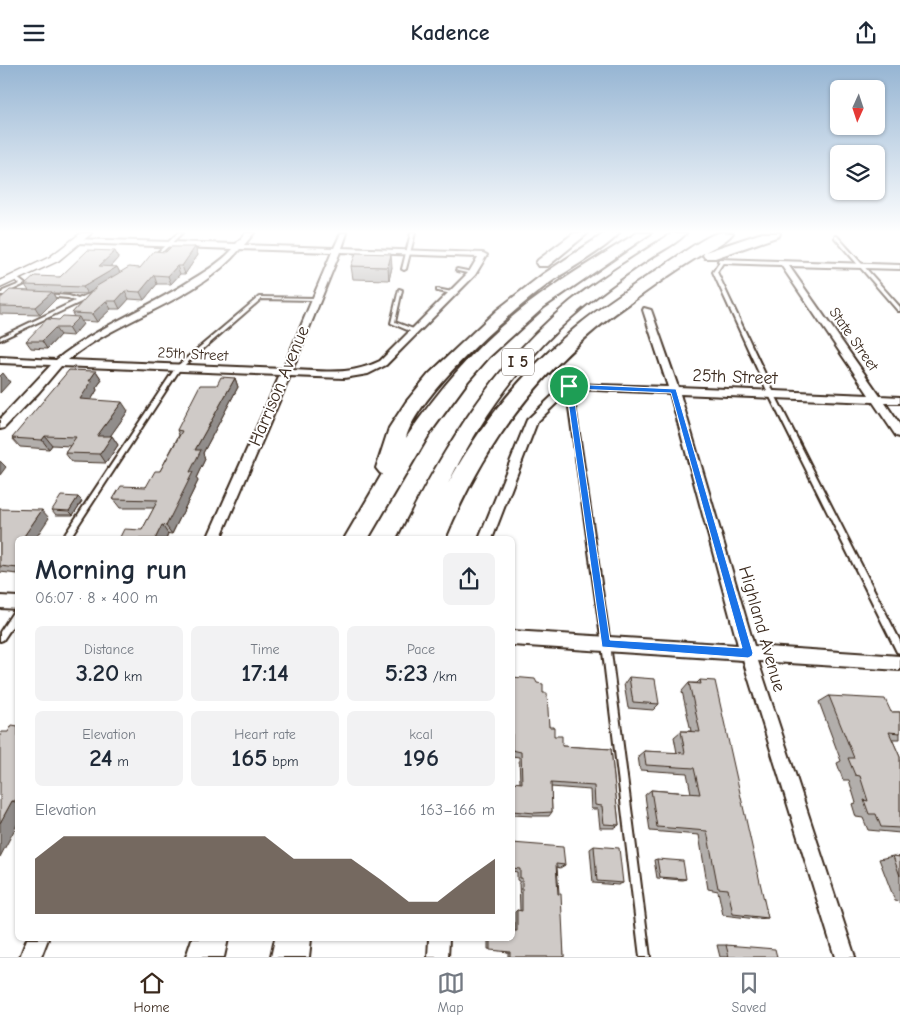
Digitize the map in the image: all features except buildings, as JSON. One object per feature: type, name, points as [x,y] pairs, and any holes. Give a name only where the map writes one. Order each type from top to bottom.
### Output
[{"type":"highway","points":[[378,501],[399,428],[413,406],[453,351],[499,301],[528,275]]},
{"type":"highway","points":[[435,378],[510,307],[552,275]]},
{"type":"highway","name":"I 5","points":[[358,536],[406,451],[441,403],[486,349],[542,302],[583,275]]},
{"type":"highway","name":"I 5","points":[[411,536],[431,491],[483,405],[528,351],[576,305],[617,275]]},
{"type":"highway","points":[[435,536],[442,516],[461,480],[505,411],[546,364],[580,332],[660,275]]},
{"type":"highway","points":[[619,303],[673,275]]},
{"type":"highway","points":[[205,957],[209,941]]},
{"type":"highway","points":[[290,957],[294,941]]},
{"type":"main road","points":[[0,291],[22,275]]},
{"type":"street","points":[[0,425],[35,390],[58,363],[80,345],[178,293],[206,275]]},
{"type":"street","name":"Harrison Avenue","points":[[214,536],[286,373],[326,275]]},
{"type":"street","points":[[414,331],[470,275]]},
{"type":"street","name":"State Street","points":[[791,275],[900,433]]},
{"type":"street","name":"Highland Avenue","points":[[648,311],[674,391],[748,653],[845,957]]},
{"type":"street","name":"25th Street","points":[[0,360],[344,375],[365,372],[383,363],[414,331]]},
{"type":"street","points":[[486,536],[532,420],[569,386]]},
{"type":"street","name":"25th Street","points":[[569,386],[900,400]]},
{"type":"street","points":[[0,602],[15,603]]},
{"type":"street","points":[[515,638],[900,663]]},
{"type":"street","points":[[30,957],[37,941]]},
{"type":"street","points":[[438,957],[439,941]]},
{"type":"lane","points":[[716,275],[772,395],[900,649]]},
{"type":"lane","points":[[869,275],[900,310]]},
{"type":"lane","points":[[400,289],[393,323],[414,331]]},
{"type":"lane","points":[[0,291],[19,294]]},
{"type":"lane","points":[[438,291],[452,293]]},
{"type":"lane","points":[[0,339],[96,292]]},
{"type":"lane","points":[[39,295],[69,297],[79,301]]},
{"type":"lane","points":[[67,536],[178,369],[260,298],[316,299]]},
{"type":"lane","points":[[569,386],[606,644],[645,957]]},
{"type":"lane","points":[[0,638],[15,616]]},
{"type":"route","points":[[569,386],[674,391],[748,653],[606,644],[569,386]]}]
